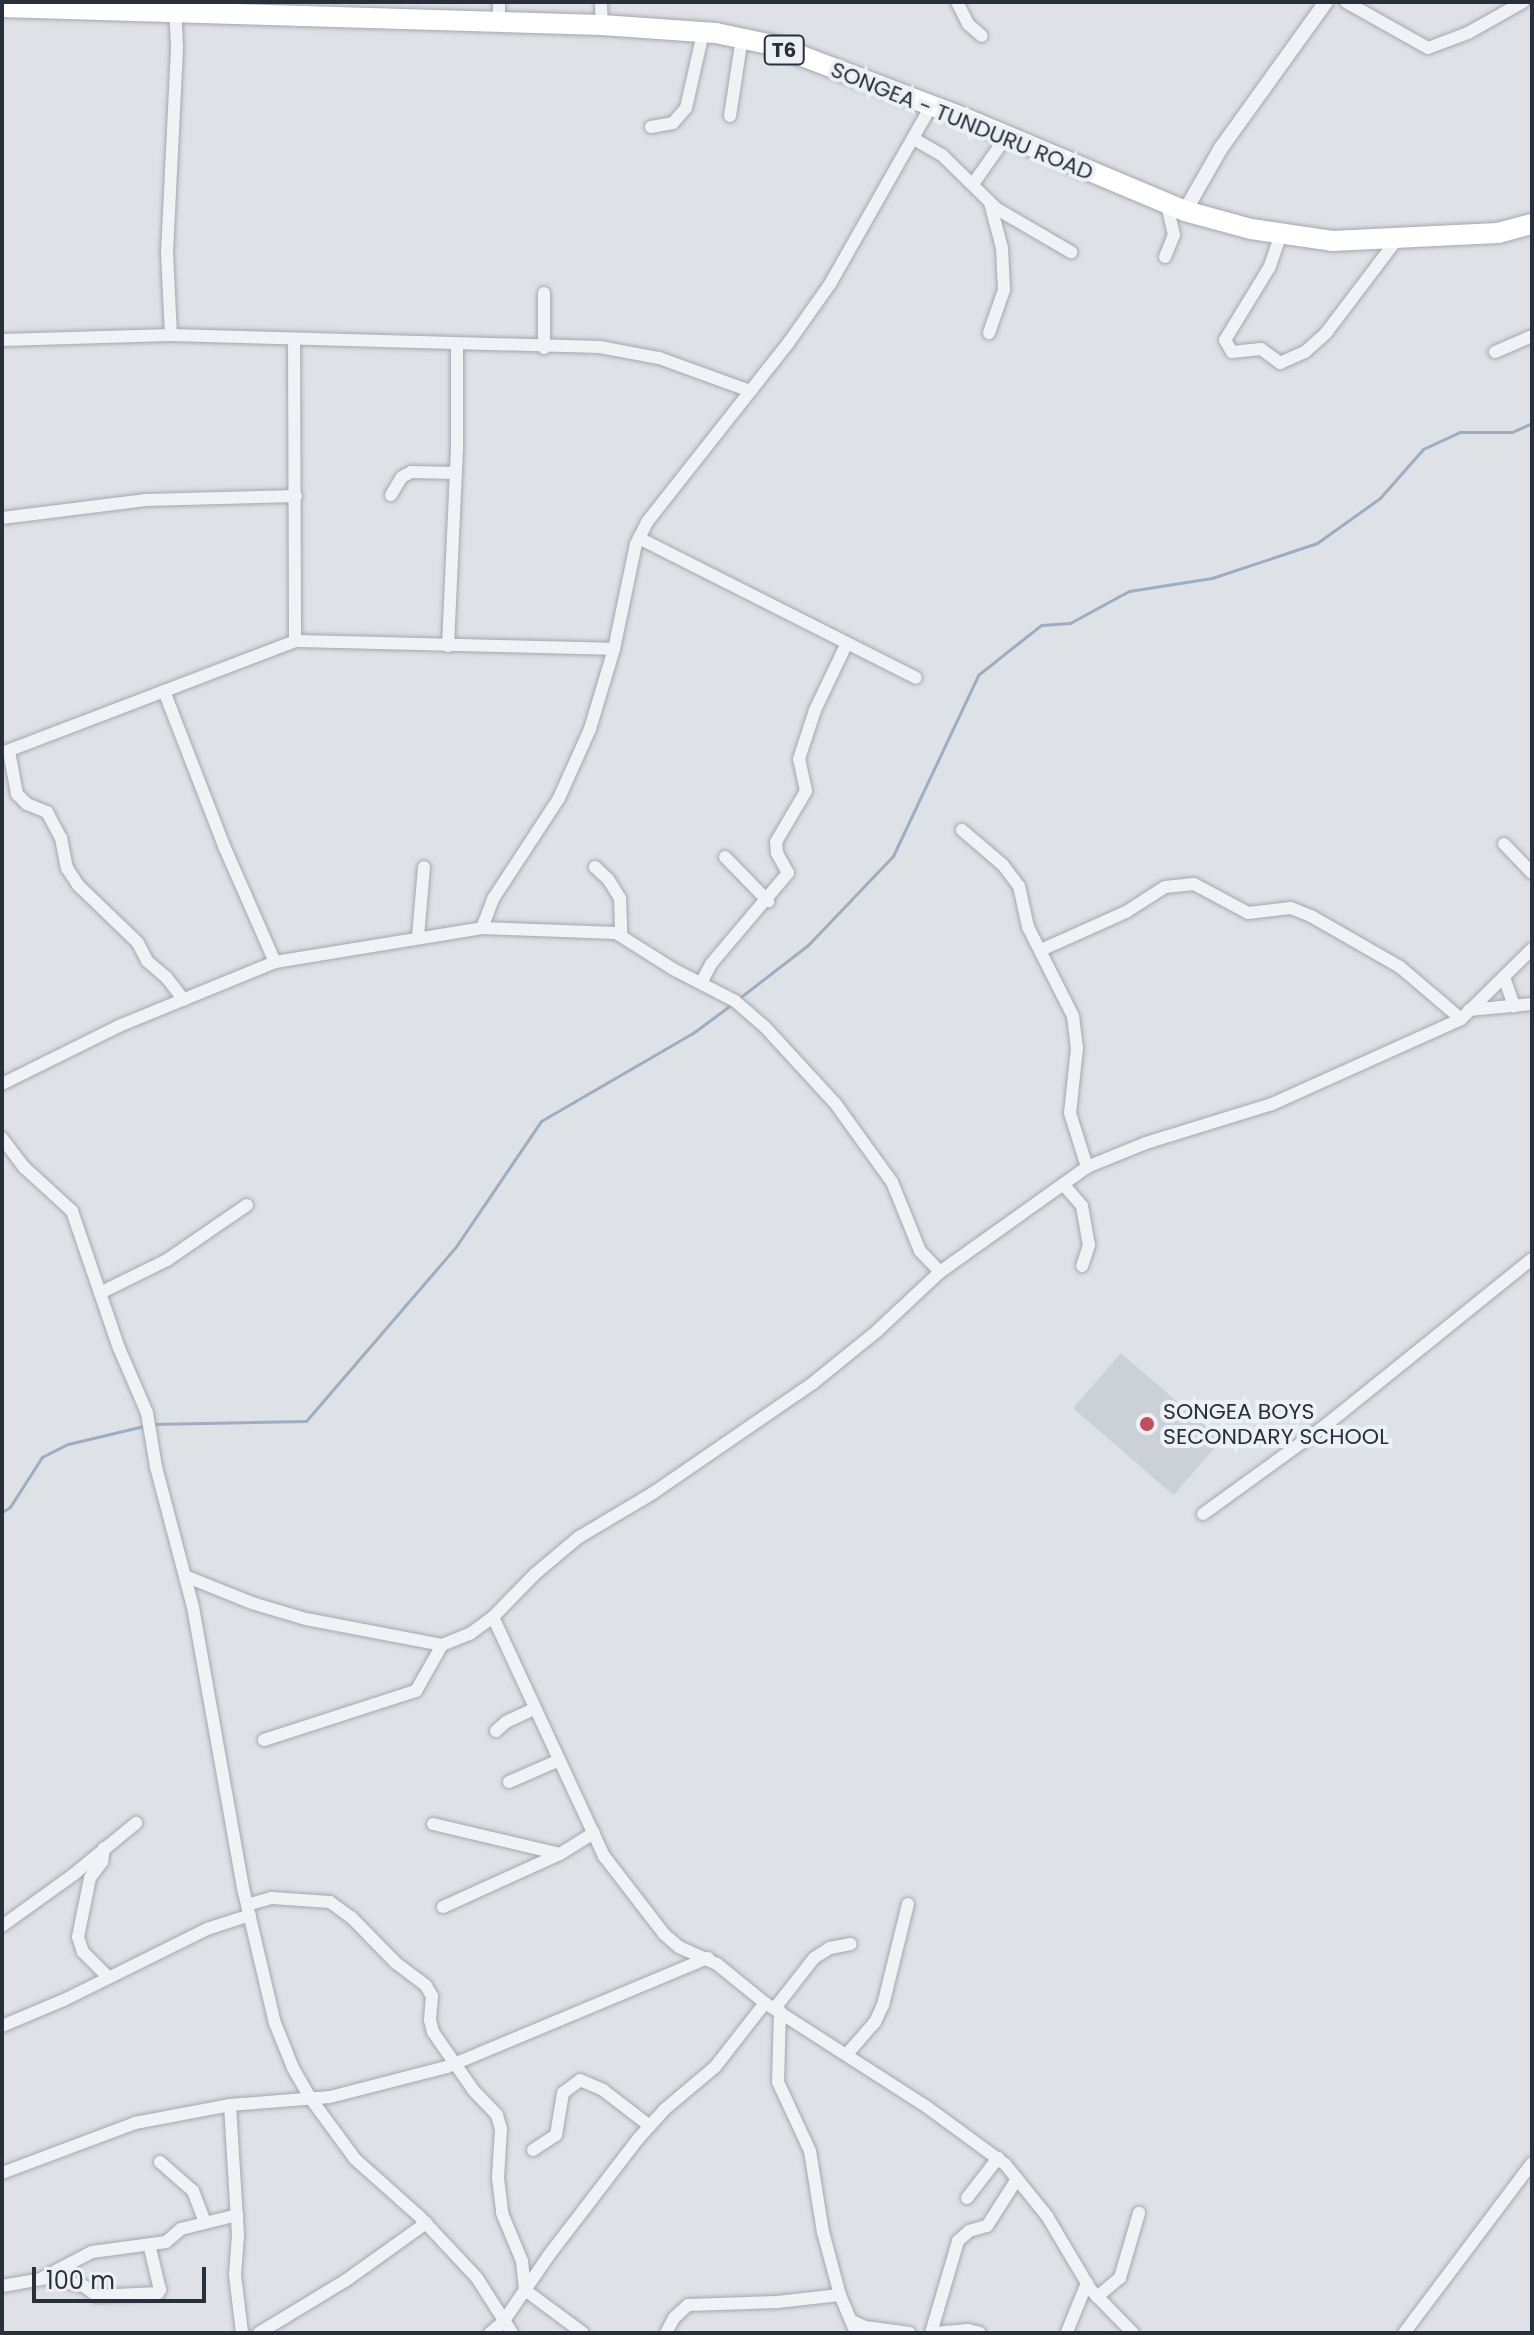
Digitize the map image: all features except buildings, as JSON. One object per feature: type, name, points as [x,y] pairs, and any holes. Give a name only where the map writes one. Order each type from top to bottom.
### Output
[{"type":"highway","name":"SONGEA - TUNDURU ROAD","points":[[2,7],[34,5],[175,12],[499,12],[742,38],[773,45],[931,106],[1176,207],[1281,234],[1332,241],[1498,233],[1532,224]]},
{"type":"street","points":[[601,2],[602,25]]},
{"type":"street","points":[[957,2],[968,24],[982,36]]},
{"type":"street","points":[[1165,257],[1174,235],[1176,207],[1326,2]]},
{"type":"street","points":[[1346,2],[1428,48],[1468,33],[1523,2]]},
{"type":"street","points":[[171,335],[167,253],[177,60],[175,12]]},
{"type":"street","points":[[651,127],[673,123],[686,108],[703,33]]},
{"type":"street","points":[[730,116],[742,38]]},
{"type":"street","points":[[482,928],[493,899],[559,798],[590,729],[614,649],[639,538],[647,522],[830,284],[931,106]]},
{"type":"street","points":[[973,184],[1006,137]]},
{"type":"street","points":[[914,139],[942,155],[990,203],[1019,224],[1071,252]]},
{"type":"street","points":[[989,333],[1001,308],[1004,281],[1002,248],[990,203]]},
{"type":"street","points":[[1281,234],[1269,268],[1225,340],[1232,352],[1261,349],[1280,363],[1305,352],[1326,333],[1398,238]]},
{"type":"street","points":[[544,293],[544,348]]},
{"type":"street","points":[[2,340],[171,335],[457,346],[600,347],[643,355],[750,391]]},
{"type":"street","points":[[1495,352],[1532,336]]},
{"type":"street","points":[[294,339],[295,641]]},
{"type":"street","points":[[448,646],[456,473],[457,346]]},
{"type":"street","points":[[391,495],[396,484],[411,472],[456,473]]},
{"type":"street","points":[[2,518],[146,500],[296,496]]},
{"type":"street","points":[[639,538],[916,678]]},
{"type":"street","points":[[184,1000],[166,977],[147,961],[138,943],[78,885],[67,868],[61,838],[47,812],[27,804],[17,794],[4,752],[295,641],[614,649]]},
{"type":"street","points":[[701,983],[711,964],[768,901],[788,873],[777,853],[776,842],[806,791],[799,759],[815,710],[847,643]]},
{"type":"street","points":[[164,691],[224,846],[275,962]]},
{"type":"street","points":[[962,830],[1003,865],[1019,886],[1028,927],[1073,1016],[1077,1048],[1070,1113],[1087,1167]]},
{"type":"street","points":[[1504,844],[1532,873]]},
{"type":"street","points":[[725,857],[768,901]]},
{"type":"street","points":[[418,937],[424,867]]},
{"type":"street","points":[[595,867],[608,879],[620,898],[621,935]]},
{"type":"street","points":[[1041,950],[1126,912],[1165,887],[1194,884],[1248,913],[1291,908],[1311,916],[1400,967],[1465,1014]]},
{"type":"street","points":[[2,1084],[119,1026],[275,962],[482,928],[584,929],[621,935],[673,969],[735,1001],[765,1027],[835,1103],[895,1186],[920,1251],[940,1272]]},
{"type":"street","points":[[1465,1014],[1532,949]]},
{"type":"street","points":[[1504,977],[1514,1006]]},
{"type":"street","points":[[185,1576],[252,1603],[306,1619],[442,1645],[471,1633],[493,1617],[535,1574],[579,1537],[653,1493],[813,1383],[877,1331],[940,1272],[1087,1167],[1135,1147],[1272,1104],[1465,1014],[1532,1004]]},
{"type":"street","points":[[2,1138],[25,1168],[72,1211],[147,1413],[185,1576],[249,1910],[275,2023],[311,2099],[355,2159],[426,2223],[477,2278],[512,2333]]},
{"type":"street","points":[[1063,1184],[1082,1206],[1089,1245],[1082,1266]]},
{"type":"street","points":[[100,1293],[167,1260],[247,1205]]},
{"type":"street","points":[[1203,1514],[1326,1425],[1532,1259]]},
{"type":"street","points":[[493,1617],[557,1761],[617,1879],[664,1934],[679,1947],[708,1958],[773,2007],[998,2158],[1059,2233],[1097,2297],[1133,2333]]},
{"type":"street","points":[[264,1740],[416,1691],[423,1684],[442,1645]]},
{"type":"street","points":[[496,1731],[506,1722],[534,1709]]},
{"type":"street","points":[[509,1782],[557,1761]]},
{"type":"street","points":[[2,1926],[136,1823]]},
{"type":"street","points":[[433,1824],[560,1854]]},
{"type":"street","points":[[443,1907],[560,1854],[594,1833]]},
{"type":"street","points":[[104,1848],[102,1862],[90,1878],[78,1937],[83,1952],[108,1977]]},
{"type":"street","points":[[2,2026],[272,1898],[337,1905],[426,1986],[432,1996],[431,2027],[474,2091],[497,2115],[501,2129],[498,2178],[502,2213],[522,2261],[525,2290],[583,2333]]},
{"type":"street","points":[[847,2054],[875,2022],[883,2005],[908,1904]]},
{"type":"street","points":[[490,2333],[503,2322],[605,2180],[650,2126],[715,2067],[773,2007],[814,1958],[830,1948],[851,1944]]},
{"type":"street","points":[[2,2173],[135,2123],[230,2105],[311,2099],[413,2077],[457,2063],[708,1958]]},
{"type":"street","points":[[773,2007],[778,2082],[814,2165],[817,2204],[840,2295],[854,2327],[910,2333]]},
{"type":"street","points":[[533,2150],[556,2135],[563,2093],[580,2080],[603,2090],[650,2126]]},
{"type":"street","points":[[230,2105],[237,2215],[235,2275],[242,2333]]},
{"type":"street","points":[[967,2198],[998,2158]]},
{"type":"street","points":[[160,2162],[193,2191],[205,2223]]},
{"type":"street","points":[[1404,2333],[1532,2163]]},
{"type":"street","points":[[980,2333],[968,2330],[932,2333],[958,2241],[969,2231],[987,2226],[1017,2179]]},
{"type":"street","points":[[1097,2297],[1120,2278],[1139,2213]]},
{"type":"street","points":[[39,2279],[92,2252],[166,2242],[181,2229],[237,2215]]},
{"type":"street","points":[[259,2333],[345,2281],[426,2223]]},
{"type":"street","points":[[2,2286],[39,2279],[63,2279],[97,2296],[158,2293],[160,2290],[149,2244]]},
{"type":"street","points":[[1067,2332],[1087,2283]]},
{"type":"street","points":[[666,2333],[674,2318],[688,2305],[840,2295]]},
{"type":"shaded area","name":"SONGEA BOYS SECONDARY SCHOOL","points":[[1121,1353],[1221,1440],[1173,1495],[1073,1408]]},
{"type":"waterway","points":[[738,999],[808,945],[893,856],[978,675],[1041,625],[1070,623],[1129,591],[1212,578],[1317,543],[1380,498],[1423,449],[1460,432],[1512,432],[1532,423]]},
{"type":"waterway","points":[[152,1424],[306,1421],[455,1248],[541,1121],[693,1033],[732,1004]]},
{"type":"waterway","points":[[2,1512],[10,1507],[42,1457],[68,1444],[144,1426]]},
{"type":"place","name":"SONGEA BOYS SECONDARY SCHOOL","points":[[1147,1424]]}]
